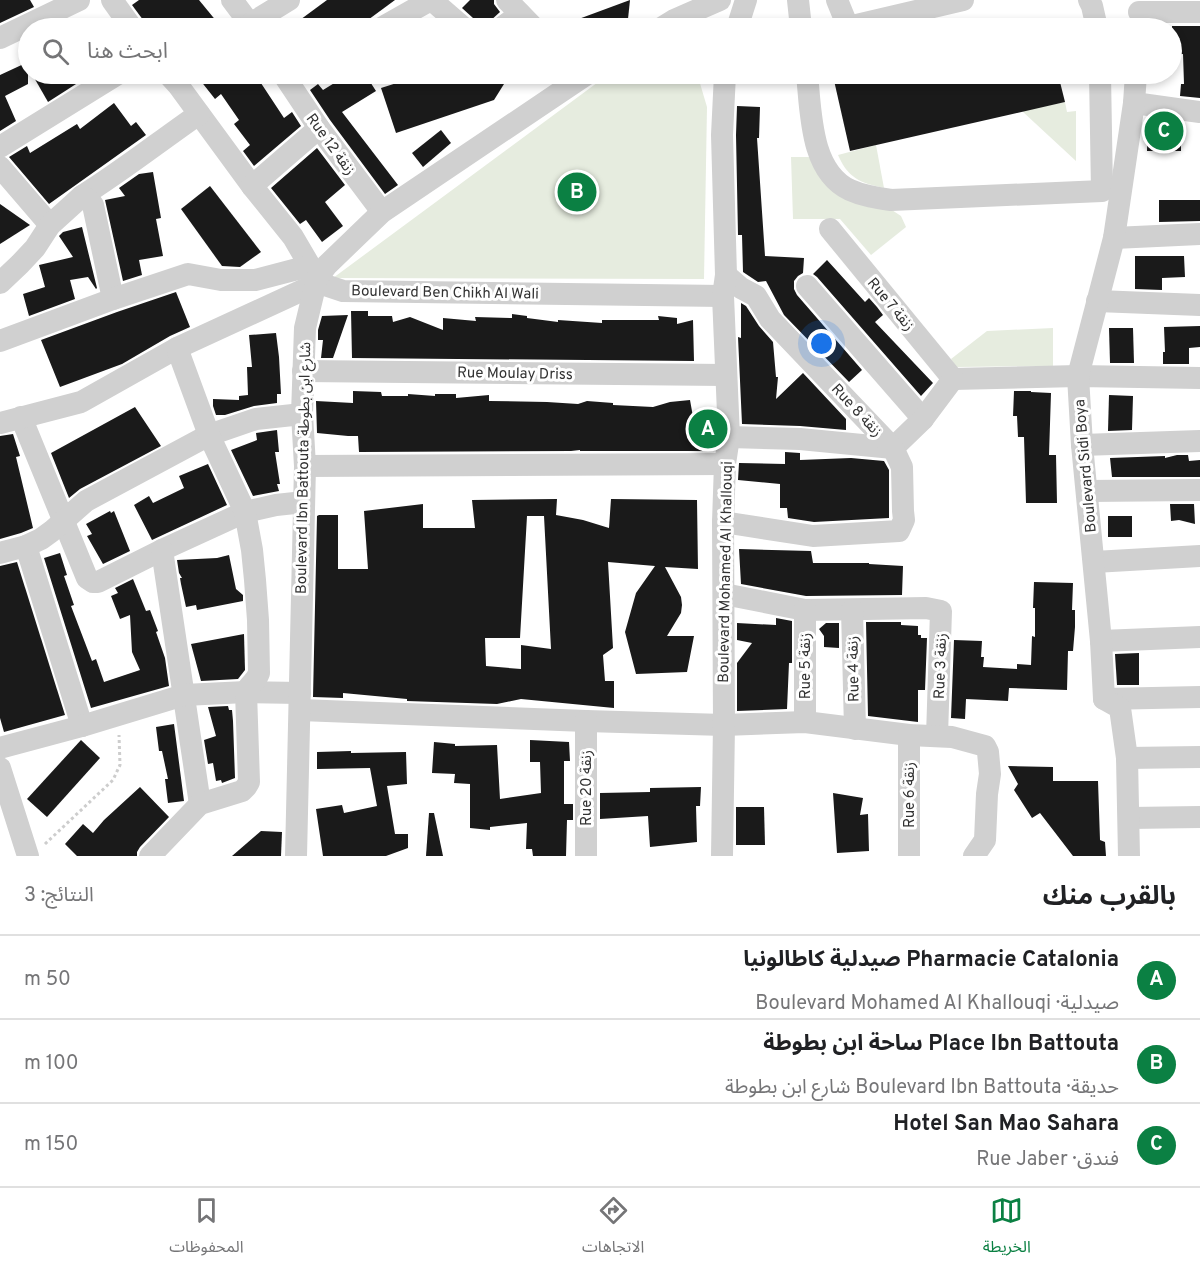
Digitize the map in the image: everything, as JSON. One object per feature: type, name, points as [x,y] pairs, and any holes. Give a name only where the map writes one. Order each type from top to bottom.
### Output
[{"type":"street","points":[[112,0],[125,18]]},
{"type":"street","points":[[232,0],[243,18]]},
{"type":"street","points":[[263,18],[290,0]]},
{"type":"street","points":[[680,9],[720,0]]},
{"type":"street","points":[[740,18],[746,0]]},
{"type":"street","points":[[798,0],[800,18]]},
{"type":"street","points":[[837,0],[844,18]]},
{"type":"street","points":[[886,18],[963,0]]},
{"type":"street","points":[[1089,0],[1095,18]]},
{"type":"street","points":[[399,18],[429,1],[435,3],[452,18]]},
{"type":"street","points":[[37,18],[67,2]]},
{"type":"street","points":[[1139,14],[1200,12]]},
{"type":"street","points":[[0,38],[18,28]]},
{"type":"street","points":[[0,147],[102,84]]},
{"type":"street","points":[[183,84],[199,114],[293,237],[314,276]]},
{"type":"street","name":"Rue 12 زنقة","points":[[295,84],[319,128],[382,213]]},
{"type":"street","name":"Boulevard Ibn Battouta شارع ابن بطوطة","points":[[296,856],[305,466],[302,414],[303,371],[305,328],[314,276],[382,213],[569,84]]},
{"type":"street","name":"Boulevard Mohamed Al Khallouqi","points":[[722,84],[724,286],[729,437],[725,464],[723,522],[722,856]]},
{"type":"street","points":[[808,84],[814,132],[818,150],[826,168],[849,190],[868,197],[891,200],[1112,192],[1101,84]]},
{"type":"street","name":"Boulevard Sidi Boya","points":[[1104,699],[1078,376],[1114,238],[1112,192],[1134,103],[1135,84]]},
{"type":"street","points":[[1134,103],[1200,112]]},
{"type":"street","points":[[0,283],[35,248],[50,225],[82,196],[126,168],[199,114]]},
{"type":"street","points":[[252,186],[319,128]]},
{"type":"street","points":[[0,167],[50,225]]},
{"type":"street","points":[[82,196],[93,205],[113,299]]},
{"type":"street","name":"Rue 7 زنقة","points":[[830,229],[953,379]]},
{"type":"street","points":[[1114,238],[1200,234]]},
{"type":"street","points":[[0,341],[188,274],[221,280],[314,276]]},
{"type":"street","points":[[304,502],[245,512],[98,582],[93,582],[87,578],[63,520],[6,416],[81,402],[177,348],[314,276]]},
{"type":"street","name":"Boulevard Ben Chikh Al Wali","points":[[314,276],[328,286],[343,291],[724,286]]},
{"type":"street","name":"Rue 8 زنقة","points":[[723,522],[813,536],[899,531],[904,520],[902,467],[893,448],[770,319],[756,296],[741,288],[724,286]]},
{"type":"street","points":[[807,286],[923,419]]},
{"type":"street","points":[[1096,301],[1200,305]]},
{"type":"street","points":[[150,856],[200,804],[242,791],[249,782],[246,693],[259,673],[255,580],[245,512],[209,435],[177,348]]},
{"type":"street","name":"Rue Moulay Driss","points":[[303,371],[726,375]]},
{"type":"street","points":[[729,437],[800,439],[893,448],[923,419],[953,379],[1078,376],[1200,378]]},
{"type":"street","points":[[0,553],[26,546],[41,538],[86,501],[209,435],[256,419],[302,414]]},
{"type":"street","points":[[1082,445],[1200,441]]},
{"type":"street","points":[[305,466],[725,464]]},
{"type":"street","points":[[1087,491],[1200,490]]},
{"type":"street","points":[[26,546],[82,726]]},
{"type":"street","points":[[162,550],[200,804]]},
{"type":"street","points":[[1094,562],[1200,556]]},
{"type":"street","points":[[724,594],[805,610],[852,610]]},
{"type":"street","name":"Rue 3 زنقة","points":[[852,610],[926,608],[941,611],[937,736]]},
{"type":"street","name":"Rue 5 زنقة","points":[[805,610],[805,722]]},
{"type":"street","name":"Rue 4 زنقة","points":[[852,610],[855,729]]},
{"type":"street","points":[[1101,641],[1200,637]]},
{"type":"street","points":[[0,748],[184,695],[246,693],[300,701],[586,721],[724,725],[805,722],[909,735],[952,737],[985,746],[988,752],[990,774],[985,840],[974,856]]},
{"type":"street","points":[[1104,699],[1200,697]]},
{"type":"street","points":[[1104,699],[1120,708],[1127,758],[1129,856]]},
{"type":"street","name":"Rue 20 زنقة","points":[[586,721],[586,856]]},
{"type":"street","name":"Rue 6 زنقة","points":[[909,735],[909,856]]},
{"type":"street","points":[[1127,758],[1200,757]]},
{"type":"street","points":[[0,768],[34,852]]},
{"type":"street","points":[[1130,818],[1200,817]]},
{"type":"path","points":[[34,852],[113,780],[120,765],[118,715]]},
{"type":"shaded area","points":[[595,84],[700,84],[707,107],[704,279],[333,278]]},
{"type":"shaded area","points":[[1065,102],[1067,112],[1076,111],[1076,161],[1022,111]]},
{"type":"shaded area","points":[[876,145],[884,188],[856,178],[846,169],[838,155]]},
{"type":"shaded area","points":[[791,157],[811,157],[901,216],[906,227],[871,255],[840,219],[793,219]]},
{"type":"shaded area","points":[[1053,328],[1053,366],[956,367],[951,359],[987,331]]},
{"type":"building","points":[[0,0],[30,0],[34,7],[0,23]]},
{"type":"building","points":[[139,0],[199,0],[214,18],[142,18],[132,5]]},
{"type":"building","points":[[327,0],[395,0],[371,18],[303,18]]},
{"type":"building","points":[[470,0],[494,0],[500,12],[493,18],[473,18],[462,8]]},
{"type":"building","points":[[630,0],[628,18],[581,18]]},
{"type":"building","points":[[1182,26],[1200,26],[1200,98],[1180,96],[1181,84],[1184,84]]},
{"type":"building","points":[[18,67],[18,84],[28,84],[5,96],[16,121],[0,131],[0,75]]},
{"type":"building","points":[[38,84],[76,84],[48,102]]},
{"type":"building","points":[[203,84],[262,84],[284,118],[292,112],[301,126],[254,166],[243,151],[250,145],[234,124],[239,120],[221,94],[215,99]]},
{"type":"building","points":[[318,84],[323,90],[333,84],[371,84],[376,91],[342,112],[398,185],[385,194],[310,90]]},
{"type":"building","points":[[394,84],[504,84],[494,100],[396,133],[381,88]]},
{"type":"building","points":[[835,84],[1060,84],[1065,102],[850,151]]},
{"type":"building","points":[[114,103],[131,126],[136,122],[146,135],[49,204],[9,157],[27,146],[30,153],[77,124],[80,129]]},
{"type":"building","points":[[737,106],[760,107],[759,138],[757,138],[765,256],[804,258],[803,273],[794,281],[794,289],[862,370],[849,382],[784,315],[766,281],[758,282],[743,272],[742,235],[738,235]]},
{"type":"building","points":[[1148,118],[1181,123],[1181,151],[1147,151]]},
{"type":"building","points":[[441,130],[451,143],[423,167],[412,153]]},
{"type":"building","points":[[317,148],[345,185],[325,202],[343,226],[322,242],[306,220],[300,224],[271,188]]},
{"type":"building","points":[[153,172],[161,218],[156,219],[163,256],[139,260],[142,275],[123,281],[105,200],[125,196],[119,188],[139,174]]},
{"type":"building","points":[[210,186],[261,252],[240,267],[222,266],[181,209]]},
{"type":"building","points":[[1159,200],[1200,200],[1200,221],[1159,222]]},
{"type":"building","points":[[0,204],[30,225],[0,244]]},
{"type":"building","points":[[82,227],[97,288],[88,277],[70,280],[75,299],[29,316],[23,294],[45,287],[39,265],[73,257],[59,236],[63,232]]},
{"type":"building","points":[[1135,256],[1184,256],[1185,277],[1162,278],[1162,290],[1135,289]]},
{"type":"building","points":[[827,260],[865,302],[869,298],[877,307],[883,315],[875,322],[933,383],[921,396],[813,274]]},
{"type":"building","points":[[176,292],[190,327],[122,364],[60,387],[41,340]]},
{"type":"building","points":[[741,303],[746,306],[773,342],[776,377],[778,377],[776,399],[803,373],[846,419],[846,430],[742,424],[738,337],[741,338]]},
{"type":"building","points":[[351,311],[368,311],[368,316],[392,316],[393,322],[410,317],[443,330],[443,318],[476,321],[475,317],[512,318],[512,314],[558,322],[558,320],[602,323],[602,320],[659,320],[658,316],[677,318],[677,324],[693,320],[694,361],[352,358]]},
{"type":"building","points":[[348,315],[333,358],[321,358],[323,340],[318,340],[318,330],[322,316]]},
{"type":"building","points":[[1200,326],[1200,347],[1189,348],[1189,364],[1163,364],[1164,327]]},
{"type":"building","points":[[1109,328],[1133,328],[1134,363],[1110,363]]},
{"type":"building","points":[[276,333],[281,394],[277,394],[277,403],[216,415],[213,399],[239,400],[239,396],[248,395],[247,367],[252,367],[249,335]]},
{"type":"building","points":[[353,391],[381,392],[382,396],[456,394],[456,398],[489,395],[489,401],[578,404],[587,401],[653,407],[690,400],[697,439],[701,439],[702,451],[359,452],[358,436],[317,433],[316,401],[353,403]]},
{"type":"building","points":[[1014,391],[1051,393],[1049,455],[1056,455],[1057,503],[1026,503],[1024,437],[1018,437],[1017,416],[1013,416]]},
{"type":"building","points":[[1109,395],[1133,396],[1132,430],[1108,431]]},
{"type":"building","points":[[135,407],[161,446],[80,489],[69,498],[51,453]]},
{"type":"building","points":[[277,430],[279,452],[275,452],[279,491],[253,496],[231,450],[257,440],[256,433]]},
{"type":"building","points":[[13,434],[20,456],[16,457],[33,528],[0,539],[0,436]]},
{"type":"building","points":[[785,452],[800,453],[800,460],[851,458],[884,461],[889,470],[889,518],[814,522],[788,518],[787,508],[780,508],[780,484],[738,480],[739,463],[785,464]]},
{"type":"building","points":[[1188,455],[1189,461],[1200,460],[1200,477],[1112,477],[1110,458],[1165,456],[1165,458]]},
{"type":"building","points":[[208,464],[227,505],[152,540],[134,505],[149,496],[153,503],[184,488],[179,476]]},
{"type":"building","points":[[557,499],[556,515],[609,528],[611,499],[697,500],[698,569],[665,567],[681,597],[682,605],[681,613],[667,636],[694,636],[687,672],[636,674],[625,632],[636,593],[655,566],[608,562],[613,648],[603,655],[605,681],[614,681],[614,708],[521,699],[497,704],[407,701],[407,699],[343,693],[343,698],[313,697],[317,516],[338,515],[338,569],[368,569],[364,511],[423,504],[423,528],[475,528],[472,500]],"holes":[[[527,516],[544,516],[551,649],[521,645],[521,669],[486,666],[485,638],[520,638]]]},
{"type":"building","points":[[1170,504],[1194,504],[1195,524],[1179,520],[1171,521]]},
{"type":"building","points":[[110,511],[111,513],[114,511],[130,551],[103,564],[87,536],[92,534],[86,524]]},
{"type":"building","points":[[1108,516],[1132,516],[1132,537],[1108,537]]},
{"type":"building","points":[[739,549],[811,551],[813,563],[869,563],[903,566],[902,595],[806,596],[741,584]]},
{"type":"building","points":[[60,553],[67,575],[64,576],[74,605],[71,606],[92,661],[96,659],[104,682],[140,670],[132,652],[130,615],[120,619],[111,596],[118,593],[115,588],[133,579],[146,611],[150,610],[158,631],[156,632],[165,658],[169,686],[91,708],[44,558]]},
{"type":"building","points":[[229,555],[236,589],[243,595],[243,601],[197,610],[196,605],[186,607],[177,560],[217,558]]},
{"type":"building","points":[[17,562],[65,715],[4,732],[0,718],[0,566]]},
{"type":"building","points":[[1034,582],[1073,583],[1072,610],[1075,610],[1075,627],[1073,651],[1068,651],[1067,690],[1009,688],[1008,701],[966,699],[965,719],[951,718],[954,640],[982,641],[983,667],[1017,669],[1017,664],[1031,665],[1032,636],[1035,637]]},
{"type":"building","points":[[776,618],[792,621],[792,663],[789,663],[787,709],[737,711],[737,663],[752,643],[737,640],[737,623],[776,625]]},
{"type":"building","points":[[866,622],[901,622],[901,625],[918,626],[918,635],[921,635],[921,638],[927,638],[925,690],[918,690],[918,722],[868,716]]},
{"type":"building","points":[[826,623],[839,623],[839,648],[824,647],[824,636],[819,629]]},
{"type":"building","points":[[244,634],[245,670],[238,679],[201,681],[191,644]]},
{"type":"building","points":[[1139,653],[1139,685],[1117,685],[1115,654]]},
{"type":"building","points":[[228,706],[229,710],[232,710],[235,778],[222,783],[221,780],[216,781],[213,763],[208,764],[204,740],[216,736],[208,707]]},
{"type":"building","points":[[174,724],[184,801],[168,803],[165,779],[168,779],[162,751],[159,751],[156,727]]},
{"type":"building","points":[[81,740],[100,758],[47,817],[27,799]]},
{"type":"building","points":[[530,740],[569,742],[570,761],[564,761],[564,804],[573,804],[573,820],[567,820],[566,856],[533,856],[532,849],[526,849],[527,823],[490,827],[490,830],[470,828],[470,784],[454,783],[455,774],[432,773],[434,742],[455,744],[455,746],[497,745],[500,799],[541,793],[540,762],[530,762]]},
{"type":"building","points":[[351,751],[351,753],[406,752],[407,784],[387,786],[395,834],[408,834],[408,848],[386,856],[323,856],[316,809],[342,805],[344,813],[377,806],[370,768],[317,769],[317,752]]},
{"type":"building","points":[[1008,766],[1053,767],[1053,781],[1098,781],[1100,840],[1105,842],[1106,856],[1073,856],[1040,813],[1032,818],[1014,790],[1018,784]]},
{"type":"building","points":[[140,787],[169,817],[140,847],[137,856],[77,856],[65,844],[83,824],[93,833]]},
{"type":"building","points":[[701,787],[700,806],[696,806],[697,842],[650,847],[648,816],[600,819],[600,793],[650,792],[650,788]]},
{"type":"building","points":[[833,793],[863,798],[860,815],[868,814],[869,851],[837,853]]},
{"type":"building","points":[[736,807],[764,807],[765,845],[736,845]]},
{"type":"building","points":[[429,813],[434,813],[443,856],[426,856]]},
{"type":"building","points":[[261,831],[282,832],[281,856],[232,856]]},
{"type":"place","name":"Hotel San Mao Sahara","points":[[1164,131]]},
{"type":"place","name":"Place Ibn Battouta ساحة ابن بطوطة","points":[[577,192]]},
{"type":"place","name":"Pharmacie Catalonia صيدلية كاطالونيا","points":[[708,429]]}]
